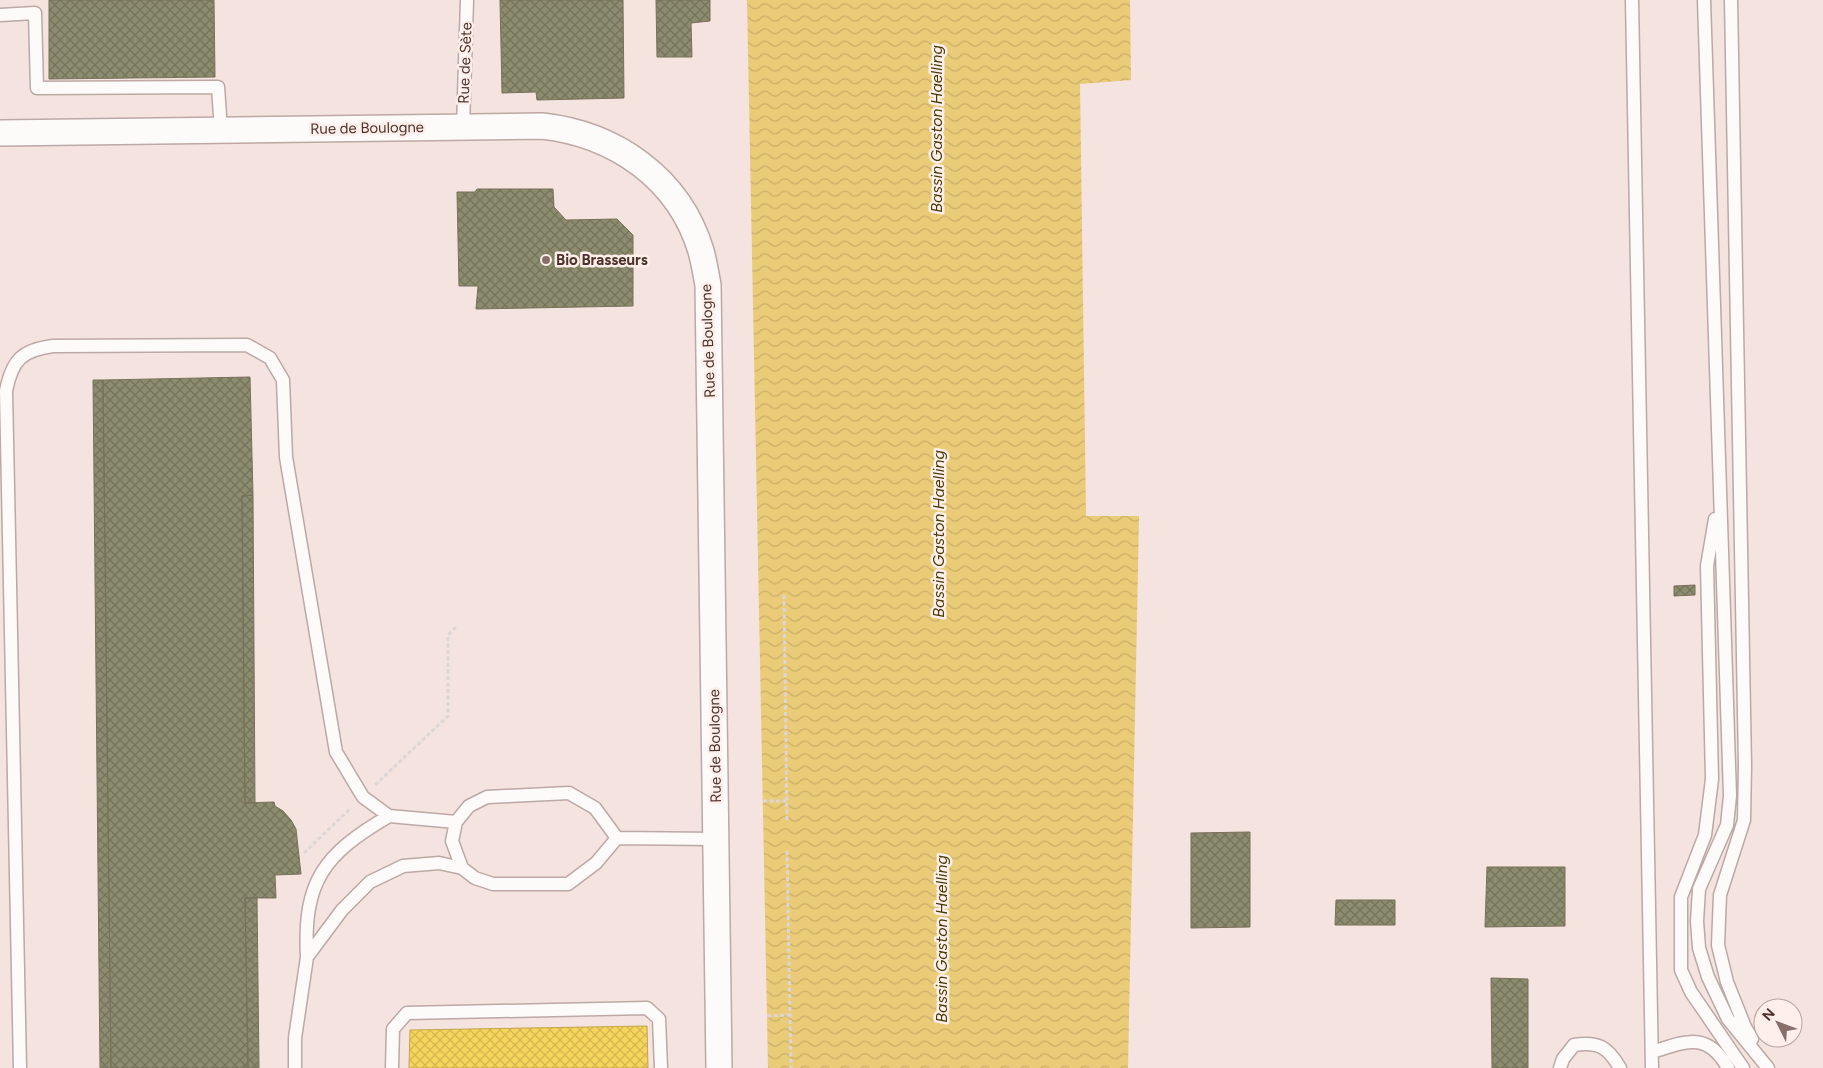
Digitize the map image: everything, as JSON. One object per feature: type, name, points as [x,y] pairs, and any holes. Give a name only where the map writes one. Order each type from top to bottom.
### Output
[{"type":"street","name":"Rue de Boulogne","points":[[0,133],[542,126],[578,132],[622,151],[648,168],[665,186],[691,227],[701,251],[708,285],[719,1068]]},
{"type":"lane","name":"Rue de Sète","points":[[463,127],[467,0]]},
{"type":"lane","points":[[1632,0],[1652,1068]]},
{"type":"lane","points":[[1704,0],[1730,796],[1727,825],[1699,889],[1697,921],[1699,948],[1708,977],[1728,1019],[1770,1068]]},
{"type":"lane","points":[[1731,0],[1745,766],[1744,820],[1720,895],[1718,946],[1727,982],[1745,1028],[1770,1068]]},
{"type":"lane","points":[[0,15],[35,13],[37,88],[218,87],[220,130]]},
{"type":"lane","points":[[20,1068],[6,391],[9,374],[20,358],[34,348],[53,346],[248,345],[270,358],[283,380],[286,457],[336,752],[362,797],[389,816],[456,822]]},
{"type":"lane","points":[[1720,490],[1707,566],[1712,779],[1705,835],[1681,896],[1681,970],[1691,992],[1743,1068]]},
{"type":"lane","points":[[462,868],[452,841],[456,822],[469,806],[486,797],[569,793],[595,808],[616,838]]},
{"type":"lane","points":[[295,1068],[295,1038],[307,957],[306,925],[311,894],[328,863],[348,842],[389,816]]},
{"type":"lane","points":[[616,838],[716,839]]},
{"type":"lane","points":[[307,957],[342,910],[370,882],[403,866],[439,863],[462,868],[475,878],[493,884],[568,884],[596,863],[616,838]]},
{"type":"lane","points":[[392,1068],[393,1029],[407,1014],[647,1008],[659,1018],[661,1068]]},
{"type":"lane","points":[[1652,1052],[1689,1040],[1701,1042],[1722,1056],[1728,1068]]},
{"type":"lane","points":[[1560,1068],[1563,1059],[1574,1045],[1590,1042],[1611,1052],[1620,1068]]},
{"type":"path","points":[[784,595],[787,822]]},
{"type":"path","points":[[304,853],[448,716],[448,635],[456,627]]},
{"type":"path","points":[[762,802],[786,801]]},
{"type":"path","points":[[788,851],[791,1068]]},
{"type":"path","points":[[767,1016],[789,1015]]},
{"type":"water","name":"Bassin Gaston Haelling","points":[[747,0],[1130,0],[1131,80],[1080,84],[1086,516],[1139,516],[1128,1068],[768,1068]]},
{"type":"building: Homes","points":[[647,1026],[648,1068],[409,1068],[410,1030]]},
{"type":"building: Industry","points":[[49,0],[214,0],[215,77],[49,79]]},
{"type":"building: Industry","points":[[500,0],[623,0],[624,98],[537,100],[536,92],[502,93]]},
{"type":"building: Industry","points":[[656,0],[710,0],[710,21],[691,23],[692,57],[657,57]]},
{"type":"building: Industry","name":"Bio Brasseurs","points":[[477,189],[553,189],[554,207],[566,220],[617,219],[633,235],[633,306],[476,309],[478,286],[459,286],[457,192],[475,192]]},
{"type":"building: Industry","points":[[250,377],[253,495],[242,496],[245,803],[274,802],[275,806],[283,811],[291,820],[296,829],[301,874],[275,875],[276,898],[245,898],[248,1068],[111,1068],[103,380]]},
{"type":"building: Industry","points":[[93,380],[103,380],[111,1068],[100,1068]]},
{"type":"building: Industry","points":[[253,495],[255,803],[245,803],[242,496]]},
{"type":"building: Industry","points":[[1695,585],[1695,595],[1674,596],[1674,586]]},
{"type":"building: Industry","points":[[1250,832],[1250,927],[1191,928],[1191,833]]},
{"type":"building: Industry","points":[[1487,867],[1565,867],[1565,926],[1485,927]]},
{"type":"building: Industry","points":[[245,898],[257,898],[259,1068],[248,1068]]},
{"type":"building: Industry","points":[[1336,900],[1395,900],[1395,925],[1335,925]]},
{"type":"building: Industry","points":[[1491,978],[1528,979],[1528,1068],[1492,1068]]},
{"type":"place","name":"Bio Brasseurs","points":[[546,260]]}]
